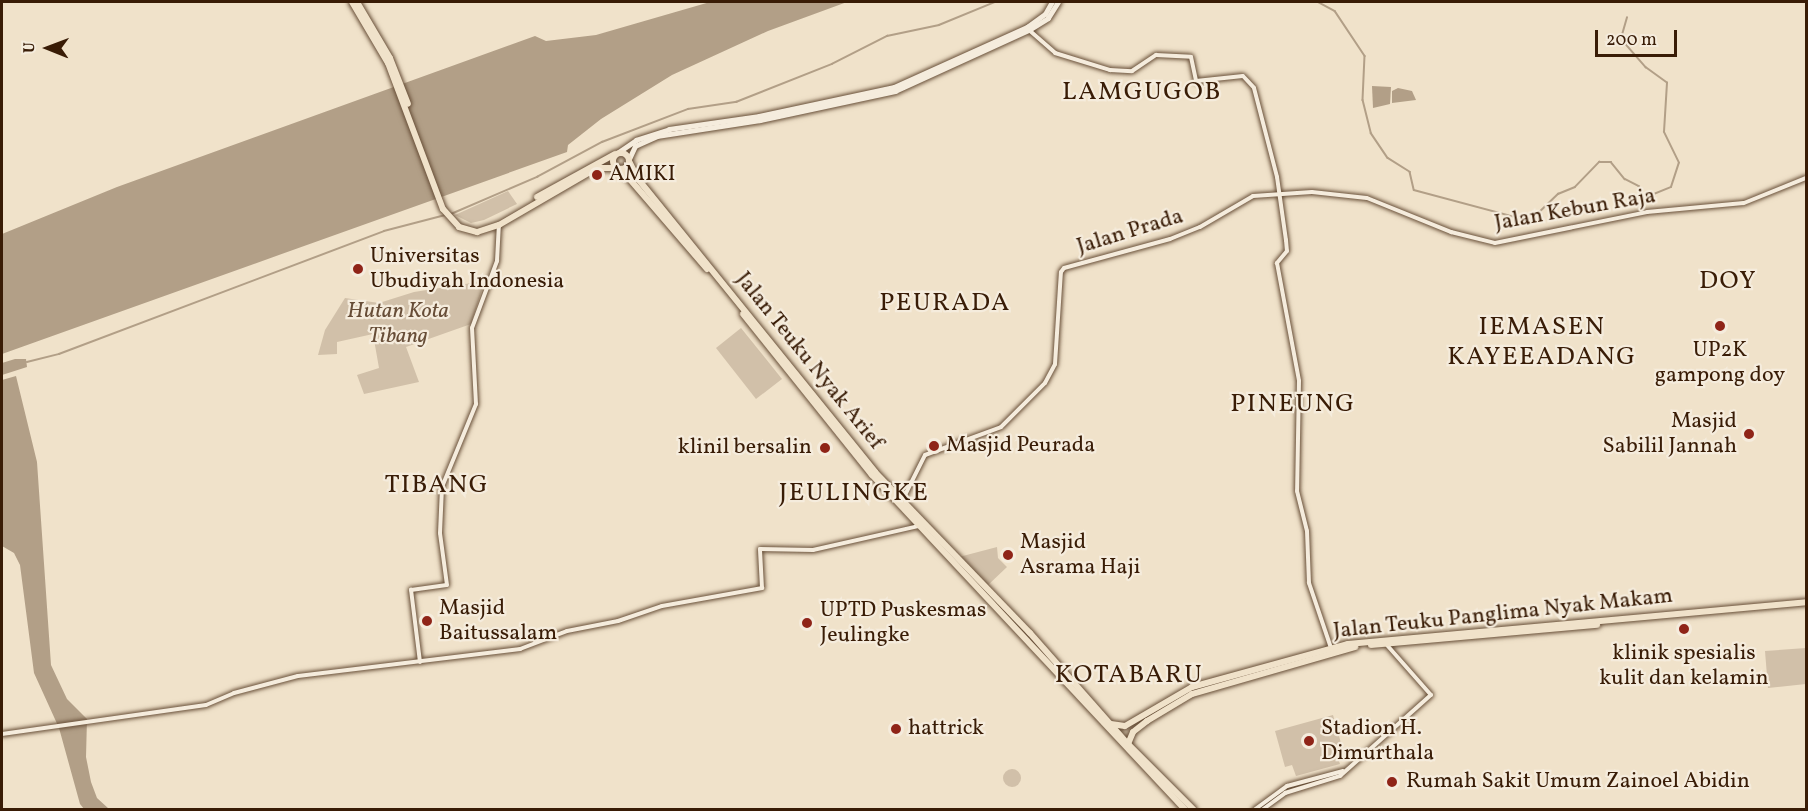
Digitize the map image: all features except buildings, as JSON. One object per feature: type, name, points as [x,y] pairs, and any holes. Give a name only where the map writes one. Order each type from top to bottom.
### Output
[{"type":"main road","points":[[352,2],[391,66]]},
{"type":"main road","points":[[357,2],[396,77],[445,208],[452,219],[470,231],[499,225],[597,168],[619,169],[629,160],[635,146],[657,136],[759,118],[886,89],[1029,30],[1048,18],[1058,2]]},
{"type":"main road","points":[[969,56],[1037,21],[1052,2]]},
{"type":"main road","points":[[452,219],[471,228],[487,225],[636,140],[686,126],[759,118]]},
{"type":"main road","points":[[616,153],[624,153],[629,160]]},
{"type":"main road","points":[[616,153],[612,162],[619,169]]},
{"type":"main road","name":"Jalan Teuku Nyak Arief","points":[[629,160],[636,176],[821,407],[902,501],[1180,801],[1194,810]]},
{"type":"main road","name":"Jalan Teuku Nyak Arief","points":[[619,169],[660,211],[919,526],[1110,724],[1186,810]]},
{"type":"main road","name":"Jalan Teuku Panglima Nyak Makam","points":[[1128,744],[1132,732],[1147,721],[1215,683],[1331,648],[1806,604]]},
{"type":"main road","name":"Jalan Teuku Panglima Nyak Makam","points":[[1110,724],[1125,726],[1186,690],[1345,649],[1515,630]]},
{"type":"street","points":[[1029,30],[1055,53],[1110,70],[1129,72],[1153,56],[1191,57],[1199,82],[1245,76],[1256,93],[1280,194],[1287,249],[1277,263],[1299,381],[1297,494],[1307,531],[1311,592],[1331,648]]},
{"type":"street","name":"Jalan Kebun Raja","points":[[1280,194],[1329,192],[1381,201],[1452,232],[1496,243],[1650,212],[1744,203],[1806,178]]},
{"type":"street","name":"Jalan Prada","points":[[908,488],[925,454],[1001,427],[1046,382],[1055,364],[1061,272],[1064,268],[1170,239],[1200,227],[1251,197],[1280,194]]},
{"type":"street","points":[[420,662],[411,590],[447,585],[440,539],[442,487],[476,404],[472,328],[497,261],[499,225]]},
{"type":"street","points":[[897,495],[908,488]]},
{"type":"street","points":[[902,501],[908,488]]},
{"type":"street","points":[[2,734],[135,717],[206,705],[234,693],[298,676],[514,651],[567,631],[618,621],[662,606],[762,588],[760,549],[813,550],[919,526]]},
{"type":"street","points":[[1398,655],[1403,643]]},
{"type":"street","points":[[1262,810],[1279,794],[1320,783],[1345,771],[1431,695],[1386,644]]},
{"type":"street","points":[[1254,810],[1302,782],[1345,771]]},
{"type":"street","points":[[1319,777],[1320,783]]},
{"type":"street","points":[[1302,782],[1303,788]]},
{"type":"green space","points":[[508,191],[517,204],[484,220],[471,223],[455,215]]},
{"type":"green space","name":"Hutan Kota Tibang","points":[[484,283],[471,324],[406,347],[419,382],[364,394],[357,375],[379,368],[373,334],[337,342],[337,354],[318,355],[325,330],[345,298],[379,303],[414,292]]},
{"type":"green space","points":[[741,328],[782,379],[756,399],[716,348]]},
{"type":"green space","points":[[997,547],[998,558],[1007,567],[987,586],[959,557]]},
{"type":"green space","points":[[1806,648],[1806,684],[1768,688],[1765,651]]},
{"type":"green space","name":"Stadion H. Dimurthala","points":[[1333,715],[1343,750],[1336,753],[1340,764],[1296,776],[1292,765],[1285,767],[1275,731]]},
{"type":"green space","points":[[1012,769],[1018,772],[1021,778],[1018,784],[1012,787],[1006,784],[1003,778],[1006,772]]},
{"type":"shaded area","points":[[710,2],[847,2],[768,31],[672,75],[601,119],[568,145],[567,152],[2,354],[2,234],[117,187],[535,36],[546,41],[596,35]]},
{"type":"shaded area","points":[[1372,86],[1391,87],[1390,104],[1373,108]]},
{"type":"shaded area","points":[[1398,88],[1412,91],[1416,100],[1392,103],[1392,91]]},
{"type":"shaded area","points":[[15,359],[26,359],[27,367],[2,375],[2,363]]},
{"type":"shaded area","points":[[16,376],[37,462],[51,665],[67,699],[87,719],[86,757],[91,782],[97,798],[109,809],[84,809],[80,804],[59,728],[34,673],[20,565],[14,553],[2,546],[2,380]]},
{"type":"waterway","points":[[451,214],[537,177],[602,142],[688,109],[736,102],[832,64],[887,36],[939,25],[995,2]]},
{"type":"waterway","points":[[1318,2],[1335,11],[1365,56],[1363,100],[1371,133],[1388,158],[1410,172],[1414,190],[1530,221],[1558,194],[1575,187],[1599,162],[1611,162],[1625,179],[1639,186],[1644,198],[1671,187],[1679,163],[1664,132],[1667,83],[1646,68],[1625,44],[1622,35],[1627,18]]},
{"type":"waterway","points":[[27,362],[59,354],[384,231],[446,215]]},
{"type":"place","name":"AMIKI","points":[[597,175]]},
{"type":"place","name":"Universitas Ubudiyah Indonesia","points":[[358,269]]},
{"type":"place","name":"UP2K gampong doy","points":[[1720,326]]},
{"type":"place","name":"Masjid Sabilil Jannah","points":[[1749,434]]},
{"type":"place","name":"Masjid Peurada","points":[[934,446]]},
{"type":"place","name":"klinil bersalin","points":[[825,448]]},
{"type":"place","name":"Masjid Asrama Haji","points":[[1008,555]]},
{"type":"place","name":"Masjid Baitussalam","points":[[427,621]]},
{"type":"place","name":"UPTD Puskesmas Jeulingke","points":[[807,623]]},
{"type":"place","name":"klinik spesialis kulit dan kelamin","points":[[1684,629]]},
{"type":"place","name":"hattrick","points":[[896,729]]},
{"type":"place","name":"Stadion H. Dimurthala","points":[[1309,741]]},
{"type":"place","name":"Rumah Sakit Umum Zainoel Abidin","points":[[1392,782]]},
{"type":"district","name":"LAMGUGOB","points":[[1142,93]]},
{"type":"district","name":"DOY","points":[[1728,282]]},
{"type":"district","name":"PEURADA","points":[[945,304]]},
{"type":"district","name":"IEMASEN KAYEEADANG","points":[[1542,343]]},
{"type":"district","name":"PINEUNG","points":[[1293,405]]},
{"type":"district","name":"TIBANG","points":[[437,486]]},
{"type":"district","name":"JEULINGKE","points":[[854,494]]},
{"type":"district","name":"KOTABARU","points":[[1129,676]]}]
